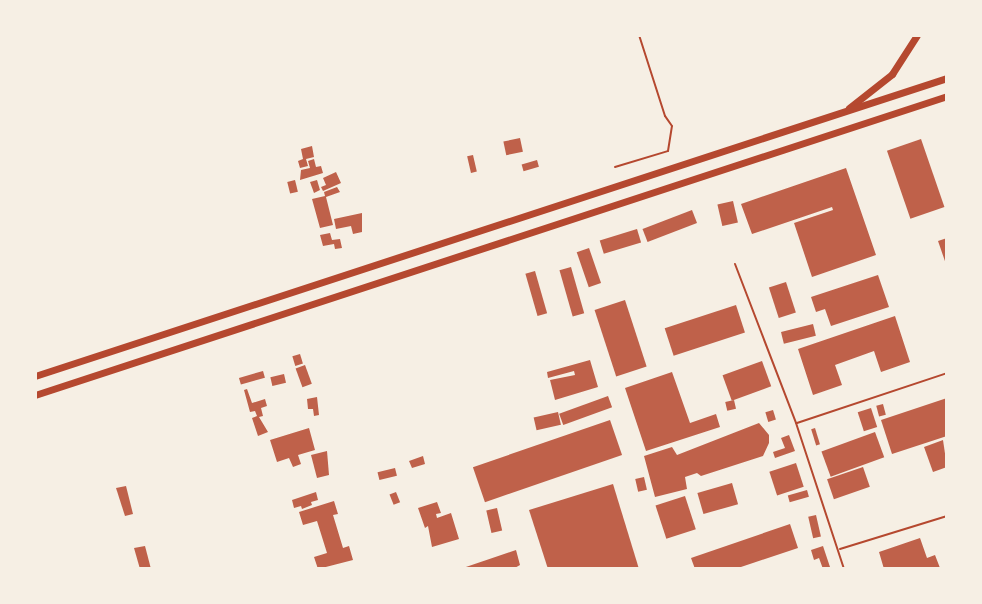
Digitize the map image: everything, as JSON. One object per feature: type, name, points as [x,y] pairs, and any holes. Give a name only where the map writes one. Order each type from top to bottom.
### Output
[{"type":"highway","points":[[846,110],[892,74],[917,35]]},
{"type":"highway","points":[[35,376],[947,78]]},
{"type":"highway","points":[[35,395],[947,96]]},
{"type":"lane","points":[[735,264],[796,423],[844,569]]},
{"type":"lane","points":[[796,423],[947,373]]},
{"type":"lane","points":[[839,550],[947,516]]},
{"type":"path","points":[[615,167],[668,151],[672,126],[665,116],[639,35]]},
{"type":"building","points":[[520,138],[523,152],[506,155],[503,142]]},
{"type":"building","points":[[921,139],[944,207],[910,219],[887,151]]},
{"type":"building","points":[[312,146],[314,157],[306,159],[308,166],[300,168],[298,161],[303,159],[301,149]]},
{"type":"building","points":[[473,155],[477,172],[471,173],[467,156]]},
{"type":"building","points":[[314,159],[316,167],[321,166],[323,173],[300,180],[301,170],[310,168],[308,161]]},
{"type":"building","points":[[537,160],[539,167],[524,171],[522,164]]},
{"type":"building","points":[[846,168],[876,255],[812,277],[794,223],[833,210],[832,207],[752,234],[741,204]]},
{"type":"building","points":[[336,172],[341,183],[323,191],[321,187],[326,185],[323,178]]},
{"type":"building","points":[[295,180],[298,192],[290,194],[287,182]]},
{"type":"building","points":[[317,180],[320,190],[314,193],[310,182]]},
{"type":"building","points":[[337,187],[340,192],[326,197],[333,225],[320,228],[312,199],[325,196],[324,192]]},
{"type":"building","points":[[733,201],[738,222],[722,226],[717,205]]},
{"type":"building","points":[[692,210],[697,223],[648,242],[643,229]]},
{"type":"building","points":[[362,213],[362,232],[353,234],[351,226],[336,229],[334,219]]},
{"type":"building","points":[[637,229],[641,242],[604,254],[600,240]]},
{"type":"building","points":[[330,233],[332,240],[340,239],[342,248],[335,249],[334,244],[323,246],[320,235]]},
{"type":"building","points":[[947,238],[947,267],[938,241]]},
{"type":"building","points":[[589,248],[601,283],[589,287],[577,252]]},
{"type":"building","points":[[571,267],[584,313],[573,316],[559,270]]},
{"type":"building","points":[[535,271],[547,313],[538,316],[525,274]]},
{"type":"building","points":[[878,275],[889,307],[831,326],[825,309],[816,312],[811,297]]},
{"type":"building","points":[[786,282],[796,312],[779,318],[769,288]]},
{"type":"building","points":[[625,300],[647,367],[616,376],[595,310]]},
{"type":"building","points":[[736,305],[745,333],[674,356],[665,328]]},
{"type":"building","points":[[895,316],[910,362],[881,372],[874,351],[835,365],[842,385],[813,395],[798,349]]},
{"type":"building","points":[[813,324],[816,336],[784,344],[781,332]]},
{"type":"building","points":[[300,354],[303,364],[295,366],[292,356]]},
{"type":"building","points":[[590,360],[598,387],[555,400],[550,380],[575,375],[574,371],[548,378],[547,372]]},
{"type":"building","points":[[762,361],[771,386],[732,401],[723,375]]},
{"type":"building","points":[[305,365],[312,384],[302,387],[296,368]]},
{"type":"building","points":[[263,371],[265,378],[241,385],[239,378]]},
{"type":"building","points":[[672,372],[690,423],[716,414],[720,427],[646,451],[625,388]]},
{"type":"building","points":[[284,374],[286,383],[272,386],[270,377]]},
{"type":"building","points":[[247,389],[252,403],[265,399],[267,406],[261,408],[263,416],[259,417],[268,432],[258,436],[252,418],[257,416],[255,411],[250,412],[244,390]]},
{"type":"building","points":[[608,396],[612,407],[563,425],[559,414]]},
{"type":"building","points":[[317,397],[319,415],[314,416],[313,409],[308,409],[307,399]]},
{"type":"building","points":[[947,398],[947,436],[892,454],[881,420]]},
{"type":"building","points":[[734,400],[736,409],[727,411],[725,402]]},
{"type":"building","points":[[883,404],[886,415],[879,416],[876,406]]},
{"type":"building","points":[[871,408],[877,427],[864,431],[858,412]]},
{"type":"building","points":[[773,410],[776,420],[768,422],[765,412]]},
{"type":"building","points":[[558,412],[561,425],[537,430],[534,418]]},
{"type":"building","points":[[610,420],[622,455],[485,502],[473,467]]},
{"type":"building","points":[[759,423],[769,435],[769,443],[763,456],[701,476],[697,473],[685,477],[687,489],[655,497],[644,456],[672,447],[677,455]]},
{"type":"building","points":[[309,428],[315,450],[298,455],[301,464],[293,467],[289,458],[277,462],[270,440]]},
{"type":"building","points":[[815,428],[820,444],[816,445],[811,429]]},
{"type":"building","points":[[875,432],[884,457],[831,477],[821,451]]},
{"type":"building","points":[[789,435],[795,451],[775,458],[773,452],[785,448],[781,438]]},
{"type":"building","points":[[943,440],[947,467],[933,472],[924,447]]},
{"type":"building","points":[[327,451],[329,475],[317,478],[311,455]]},
{"type":"building","points":[[423,456],[425,464],[412,468],[409,461]]},
{"type":"building","points":[[796,463],[804,487],[777,495],[769,472]]},
{"type":"building","points":[[863,467],[870,487],[834,499],[827,479]]},
{"type":"building","points":[[395,468],[397,476],[379,480],[378,472]]},
{"type":"building","points":[[644,477],[647,490],[638,492],[635,479]]},
{"type":"building","points":[[732,483],[738,504],[703,514],[697,493]]},
{"type":"building","points":[[613,484],[639,569],[548,569],[529,510]]},
{"type":"building","points":[[126,486],[133,514],[125,516],[116,488]]},
{"type":"building","points":[[807,490],[809,497],[790,502],[788,496]]},
{"type":"building","points":[[316,492],[318,500],[311,502],[312,505],[302,509],[301,506],[294,508],[292,500]]},
{"type":"building","points":[[396,492],[400,502],[394,505],[390,495]]},
{"type":"building","points":[[685,496],[696,529],[666,539],[656,506]]},
{"type":"building","points":[[334,501],[338,514],[333,515],[343,548],[349,546],[353,560],[318,569],[314,557],[327,553],[317,521],[303,525],[299,512]]},
{"type":"building","points":[[437,502],[441,513],[436,514],[437,518],[451,513],[459,539],[432,547],[428,526],[425,528],[418,508]]},
{"type":"building","points":[[497,508],[502,530],[491,533],[486,510]]},
{"type":"building","points":[[816,515],[821,536],[813,538],[808,517]]},
{"type":"building","points":[[790,524],[798,548],[735,569],[695,569],[691,558]]},
{"type":"building","points":[[920,538],[927,558],[935,555],[940,568],[884,569],[879,552]]},
{"type":"building","points":[[145,546],[151,569],[140,569],[134,548]]},
{"type":"building","points":[[823,546],[830,567],[823,569],[819,558],[814,560],[811,550]]},
{"type":"building","points":[[516,550],[520,565],[513,569],[460,569]]}]
